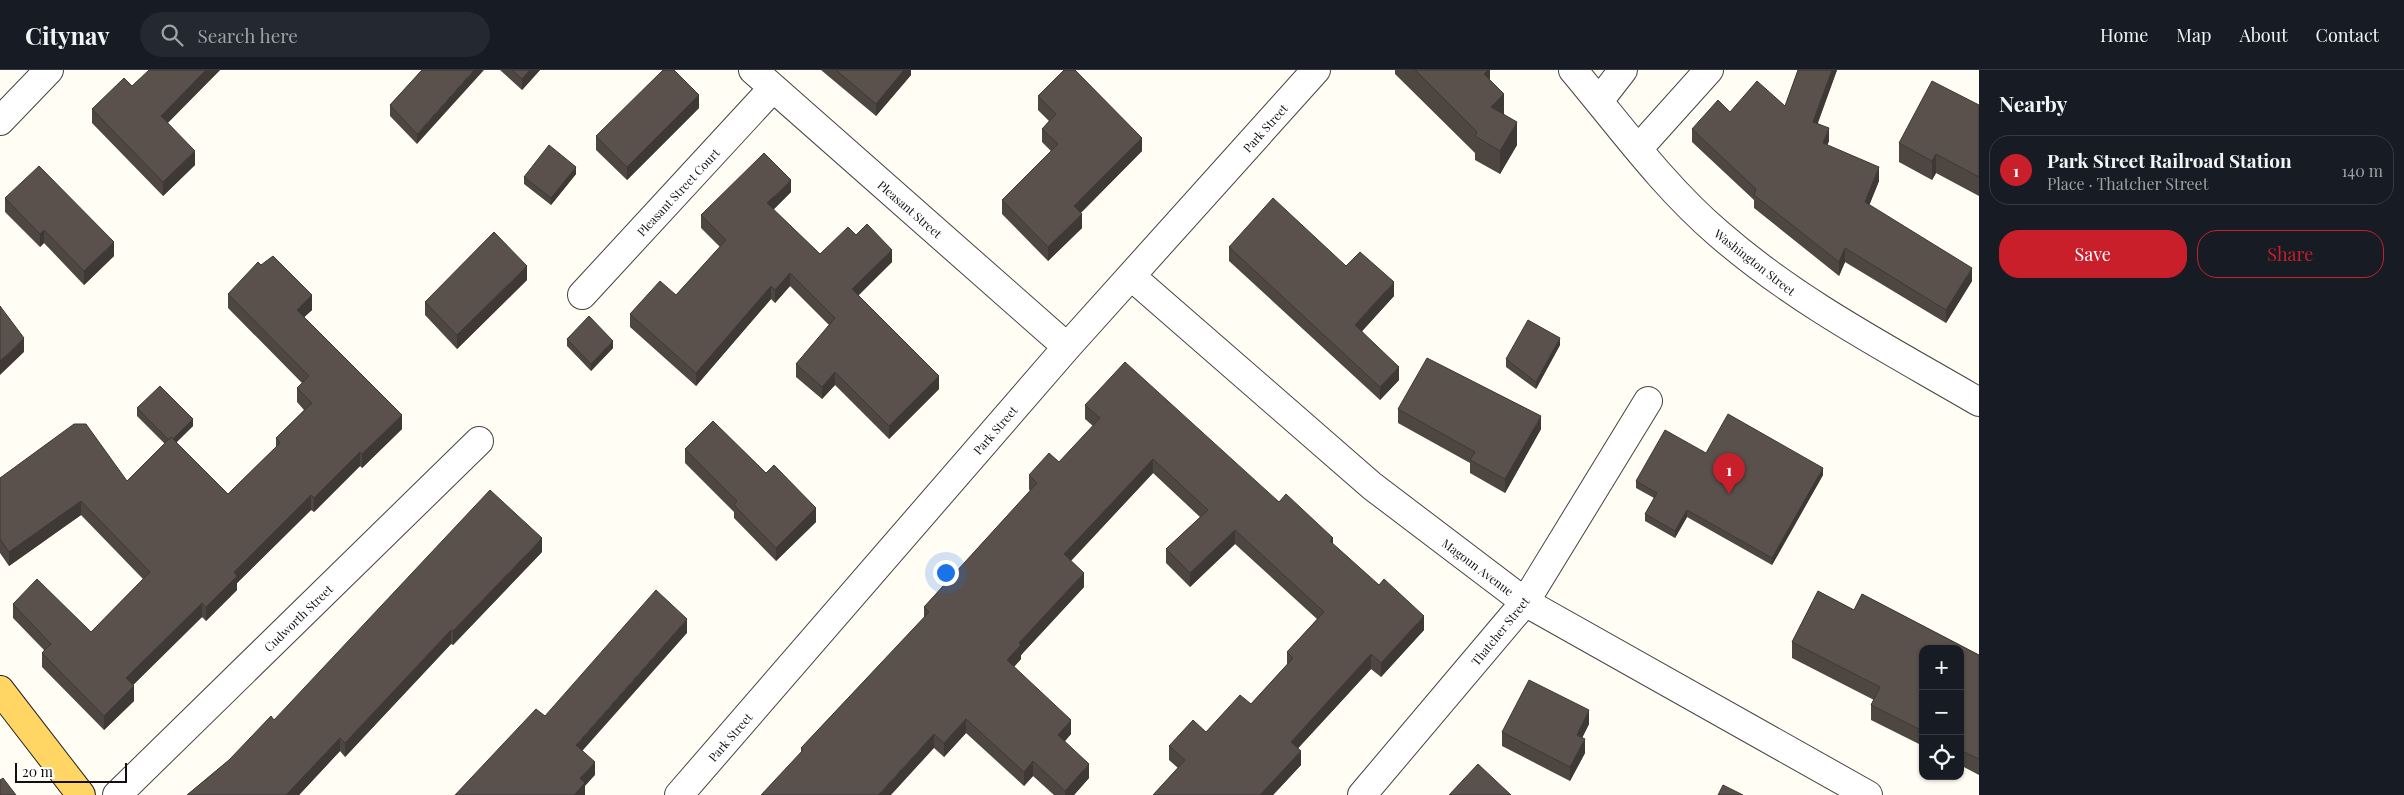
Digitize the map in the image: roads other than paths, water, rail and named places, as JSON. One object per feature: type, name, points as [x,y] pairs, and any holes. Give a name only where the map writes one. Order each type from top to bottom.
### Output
[{"type":"main road","points":[[0,690],[81,795]]},
{"type":"street","points":[[0,121],[49,70]]},
{"type":"street","name":"Pleasant Street","points":[[753,70],[1067,347]]},
{"type":"street","name":"Park Street","points":[[680,795],[1067,347],[1132,277],[1316,70]]},
{"type":"street","name":"Washington Street","points":[[1573,70],[1638,149],[1688,204],[1718,233],[1789,289],[1979,402]]},
{"type":"street","points":[[1599,101],[1623,70]]},
{"type":"street","points":[[1638,149],[1709,70]]},
{"type":"street","name":"Pleasant Street Court","points":[[582,295],[773,88]]},
{"type":"street","name":"Magoun Avenue","points":[[1132,277],[1372,486],[1525,602],[1868,795]]},
{"type":"street","name":"Thatcher Street","points":[[1362,795],[1525,602],[1648,401]]},
{"type":"street","name":"Cudworth Street","points":[[116,795],[479,441]]},
{"type":"place","name":"Park Street Railroad Station","points":[[1729,494]]}]
